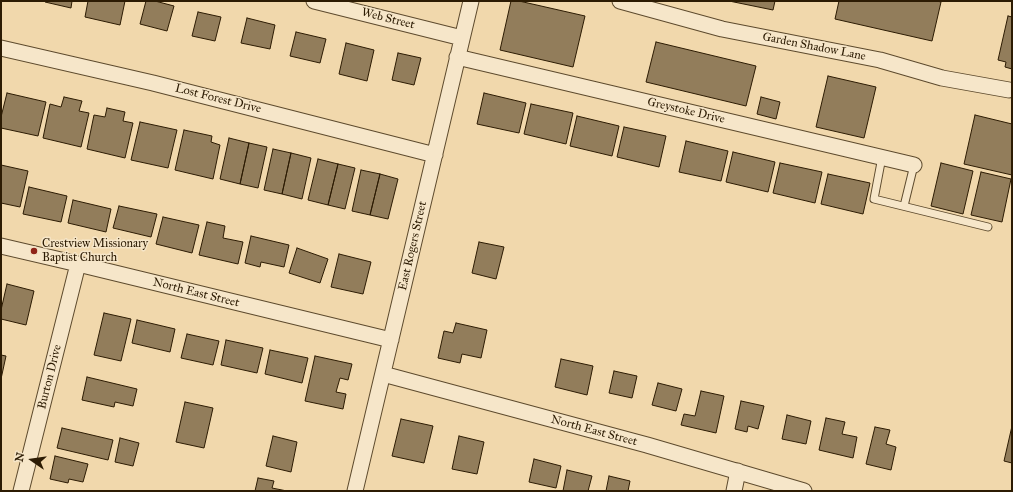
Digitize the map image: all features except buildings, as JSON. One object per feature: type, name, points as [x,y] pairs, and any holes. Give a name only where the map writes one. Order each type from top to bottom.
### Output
[{"type":"street","name":"Web Street","points":[[314,1],[462,38]]},
{"type":"street","name":"East Rogers Street","points":[[355,491],[471,1]]},
{"type":"street","name":"Garden Shadow Lane","points":[[620,1],[722,29],[880,60],[942,78],[1009,90]]},
{"type":"street","name":"Lost Forest Drive","points":[[1,48],[153,83],[434,155]]},
{"type":"street","name":"Greystoke Drive","points":[[457,57],[914,165]]},
{"type":"street","name":"North East Street","points":[[1,246],[391,340]]},
{"type":"street","name":"Burton Drive","points":[[21,491],[78,264]]},
{"type":"street","name":"North East Street","points":[[382,374],[647,445],[804,491]]},
{"type":"street","points":[[734,491],[738,472]]},
{"type":"lane","points":[[882,157],[874,199],[988,227]]},
{"type":"lane","points":[[904,206],[914,165]]},
{"type":"place","name":"Crestview Missionary Baptist Church","points":[[34,251]]}]
